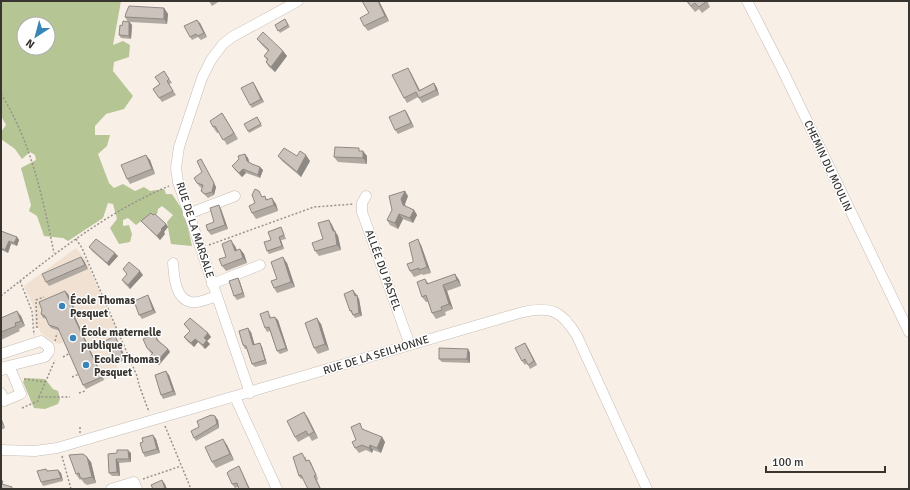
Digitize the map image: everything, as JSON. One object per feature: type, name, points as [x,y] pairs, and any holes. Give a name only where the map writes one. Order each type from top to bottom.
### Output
[{"type":"street","name":"RUE DE LA MARSALE","points":[[250,392],[188,214],[178,182],[176,168],[179,147],[202,78],[214,55],[232,37],[298,1]]},
{"type":"street","name":"CHEMIN DU MOULIN","points":[[747,1],[782,69],[909,332]]},
{"type":"street","points":[[188,214],[235,196]]},
{"type":"street","name":"ALLÉE DU PASTEL","points":[[364,200],[362,212],[410,345]]},
{"type":"street","points":[[173,263],[176,283],[181,296],[186,300],[192,302],[216,296]]},
{"type":"street","points":[[212,284],[260,265]]},
{"type":"street","name":"RUE DE LA SEILHONNE","points":[[1,450],[35,451],[57,448],[541,308],[550,309],[565,318],[577,336],[647,489]]},
{"type":"street","points":[[1,354],[34,343],[44,342],[49,347],[49,352],[45,357],[1,369]]},
{"type":"street","points":[[1,369],[10,368],[21,394],[4,401],[1,393]]},
{"type":"street","points":[[236,397],[277,489]]},
{"type":"street","points":[[111,489],[136,486]]},
{"type":"path","points":[[1,94],[12,112],[29,157],[46,216],[54,253]]},
{"type":"path","points":[[1,296],[54,253],[122,209],[150,194],[178,182]]},
{"type":"path","points":[[200,248],[314,207],[364,200]]},
{"type":"path","points":[[76,239],[82,248],[115,320],[137,376],[139,385],[181,466],[191,489]]},
{"type":"path","points":[[20,281],[32,311],[34,343]]},
{"type":"path","points":[[37,328],[36,300],[44,296]]},
{"type":"path","points":[[63,356],[70,353]]},
{"type":"path","points":[[22,408],[38,401],[55,360]]},
{"type":"path","points":[[72,377],[79,374]]},
{"type":"path","points":[[16,382],[22,379],[46,382]]},
{"type":"path","points":[[79,394],[85,391]]},
{"type":"path","points":[[39,397],[70,397]]},
{"type":"path","points":[[68,453],[62,456],[71,489]]},
{"type":"path","points":[[136,486],[181,466]]},
{"type":"shaded area","points":[[76,248],[85,259],[121,339],[119,340],[127,359],[116,364],[119,373],[86,389],[65,342],[59,344],[52,341],[41,333],[39,328],[35,328],[34,308],[24,286]]},
{"type":"green space","points":[[1,1],[121,1],[113,45],[123,41],[130,45],[129,57],[114,62],[113,71],[133,96],[124,109],[106,114],[95,126],[95,135],[110,135],[107,146],[98,154],[109,183],[114,188],[123,184],[135,191],[144,187],[150,191],[164,189],[166,194],[172,194],[185,214],[192,246],[171,244],[167,222],[173,215],[162,206],[158,209],[157,214],[149,215],[136,225],[128,218],[123,220],[123,226],[129,225],[132,234],[130,242],[119,244],[110,228],[117,219],[113,204],[108,203],[103,218],[68,241],[63,238],[44,236],[37,216],[29,211],[31,205],[21,168],[36,160],[35,155],[30,152],[22,159],[15,149],[1,139],[1,132],[6,125],[1,116]]},
{"type":"green space","points":[[25,378],[45,379],[53,389],[58,391],[60,399],[58,404],[45,409],[34,408],[23,382]]},
{"type":"building","points":[[362,1],[378,1],[385,16],[364,26],[360,18],[369,13]]},
{"type":"building","points":[[687,1],[707,1],[699,7],[695,3],[691,6]]},
{"type":"building","points":[[129,6],[164,8],[164,19],[125,17]]},
{"type":"building","points":[[285,19],[288,25],[278,31],[275,25]]},
{"type":"building","points":[[197,20],[204,33],[198,36],[196,34],[190,37],[184,26]]},
{"type":"building","points":[[123,21],[129,22],[129,36],[119,35],[120,25],[122,26]]},
{"type":"building","points":[[263,32],[283,51],[271,67],[266,62],[268,59],[264,56],[269,50],[257,39]]},
{"type":"building","points":[[408,68],[419,91],[434,83],[436,90],[419,98],[416,92],[404,98],[392,75]]},
{"type":"building","points":[[164,71],[169,79],[167,81],[173,91],[159,98],[153,89],[160,84],[155,77]]},
{"type":"building","points":[[253,82],[261,99],[250,105],[241,88]]},
{"type":"building","points":[[405,110],[411,123],[395,130],[389,117]]},
{"type":"building","points":[[222,113],[234,133],[223,140],[215,126],[213,127],[210,121]]},
{"type":"building","points":[[257,117],[261,124],[248,131],[244,124]]},
{"type":"building","points":[[335,147],[359,148],[359,151],[363,151],[363,158],[334,157]]},
{"type":"building","points":[[284,148],[297,156],[300,151],[306,155],[297,172],[278,156]]},
{"type":"building","points":[[245,154],[247,161],[260,167],[258,175],[243,169],[239,173],[232,166],[239,159],[238,156]]},
{"type":"building","points":[[146,155],[152,169],[127,179],[121,165]]},
{"type":"building","points":[[201,159],[214,183],[212,192],[205,194],[201,191],[203,185],[197,183],[194,178],[202,172],[197,161]]},
{"type":"building","points":[[255,189],[259,191],[262,197],[265,196],[266,200],[272,198],[274,205],[252,213],[249,206],[255,203],[252,195]]},
{"type":"building","points":[[405,191],[401,199],[403,205],[414,210],[410,218],[399,214],[395,223],[387,220],[392,210],[389,196]]},
{"type":"building","points":[[219,205],[225,225],[208,231],[206,225],[214,222],[210,208]]},
{"type":"building","points":[[151,213],[153,215],[155,214],[166,224],[157,236],[141,221]]},
{"type":"building","points":[[329,220],[333,231],[335,231],[337,245],[315,251],[312,243],[323,239],[318,223]]},
{"type":"building","points":[[281,227],[284,235],[279,237],[282,246],[267,251],[264,242],[271,240],[268,232]]},
{"type":"building","points":[[1,231],[17,237],[14,243],[9,241],[5,250],[1,248]]},
{"type":"building","points":[[96,239],[115,253],[107,263],[89,247]]},
{"type":"building","points":[[418,239],[427,267],[410,271],[407,264],[413,262],[413,260],[409,243]]},
{"type":"building","points":[[231,240],[235,251],[240,249],[243,258],[222,266],[219,259],[226,257],[222,244]]},
{"type":"building","points":[[81,257],[85,265],[46,282],[42,274]]},
{"type":"building","points":[[283,257],[291,282],[274,288],[271,281],[277,279],[271,262]]},
{"type":"building","points":[[129,262],[140,271],[128,285],[122,280],[127,274],[123,269]]},
{"type":"building","points":[[455,274],[457,280],[443,285],[449,304],[441,307],[442,310],[432,313],[426,295],[422,297],[417,282],[425,279],[427,284]]},
{"type":"building","points":[[238,278],[243,293],[234,296],[229,281]]},
{"type":"building","points":[[353,290],[355,296],[357,295],[359,313],[353,315],[344,294]]},
{"type":"building","points":[[65,291],[75,312],[72,313],[102,377],[83,385],[58,328],[49,325],[45,316],[41,314],[42,310],[39,302]]},
{"type":"building","points":[[148,295],[153,310],[139,315],[134,301]]},
{"type":"building","points":[[17,311],[21,321],[15,323],[16,326],[1,332],[1,318]]},
{"type":"building","points":[[268,311],[270,318],[275,317],[286,348],[277,351],[269,327],[265,328],[260,314]]},
{"type":"building","points":[[190,318],[208,333],[204,338],[207,340],[203,345],[195,339],[191,343],[184,337],[190,331],[184,324]]},
{"type":"building","points":[[317,318],[325,344],[314,348],[305,323]]},
{"type":"building","points":[[248,328],[253,345],[260,343],[265,360],[252,364],[246,346],[243,345],[239,331]]},
{"type":"building","points":[[155,334],[157,340],[168,349],[157,361],[150,356],[153,353],[147,348],[143,339]]},
{"type":"building","points":[[115,336],[123,356],[113,360],[105,341]]},
{"type":"building","points":[[525,343],[534,361],[528,365],[525,359],[522,361],[515,348]]},
{"type":"building","points":[[439,348],[468,349],[467,359],[439,359]]},
{"type":"building","points":[[166,371],[173,391],[161,395],[155,375]]},
{"type":"building","points":[[304,412],[314,432],[308,435],[306,431],[295,437],[287,421]]},
{"type":"building","points":[[211,415],[215,416],[217,424],[194,438],[191,431],[199,427],[197,421]]},
{"type":"building","points":[[360,423],[362,429],[382,437],[377,448],[370,445],[369,448],[362,445],[355,448],[352,442],[356,440],[351,427]]},
{"type":"building","points":[[153,435],[157,449],[143,453],[140,443],[143,442],[142,438]]},
{"type":"building","points":[[223,439],[230,454],[212,462],[205,447]]},
{"type":"building","points":[[117,450],[128,450],[129,459],[116,459],[117,472],[109,473],[108,454],[117,453]]},
{"type":"building","points":[[302,453],[306,461],[309,460],[320,488],[308,489],[301,475],[299,476],[293,457]]},
{"type":"building","points":[[83,454],[87,457],[92,477],[83,479],[80,477],[79,473],[76,474],[69,455]]},
{"type":"building","points":[[239,466],[249,489],[239,489],[237,483],[232,484],[227,473]]},
{"type":"building","points":[[46,469],[47,471],[58,470],[61,478],[41,482],[37,471]]},
{"type":"building","points":[[162,480],[165,489],[153,489],[151,485]]},
{"type":"building","points":[[1,481],[3,481],[2,484],[12,487],[12,489],[1,489]]},
{"type":"place","name":"École Thomas Pesquet","points":[[62,306]]},
{"type":"place","name":"École maternelle publique","points":[[73,338]]},
{"type":"place","name":"Ecole Thomas Pesquet","points":[[86,365]]}]
